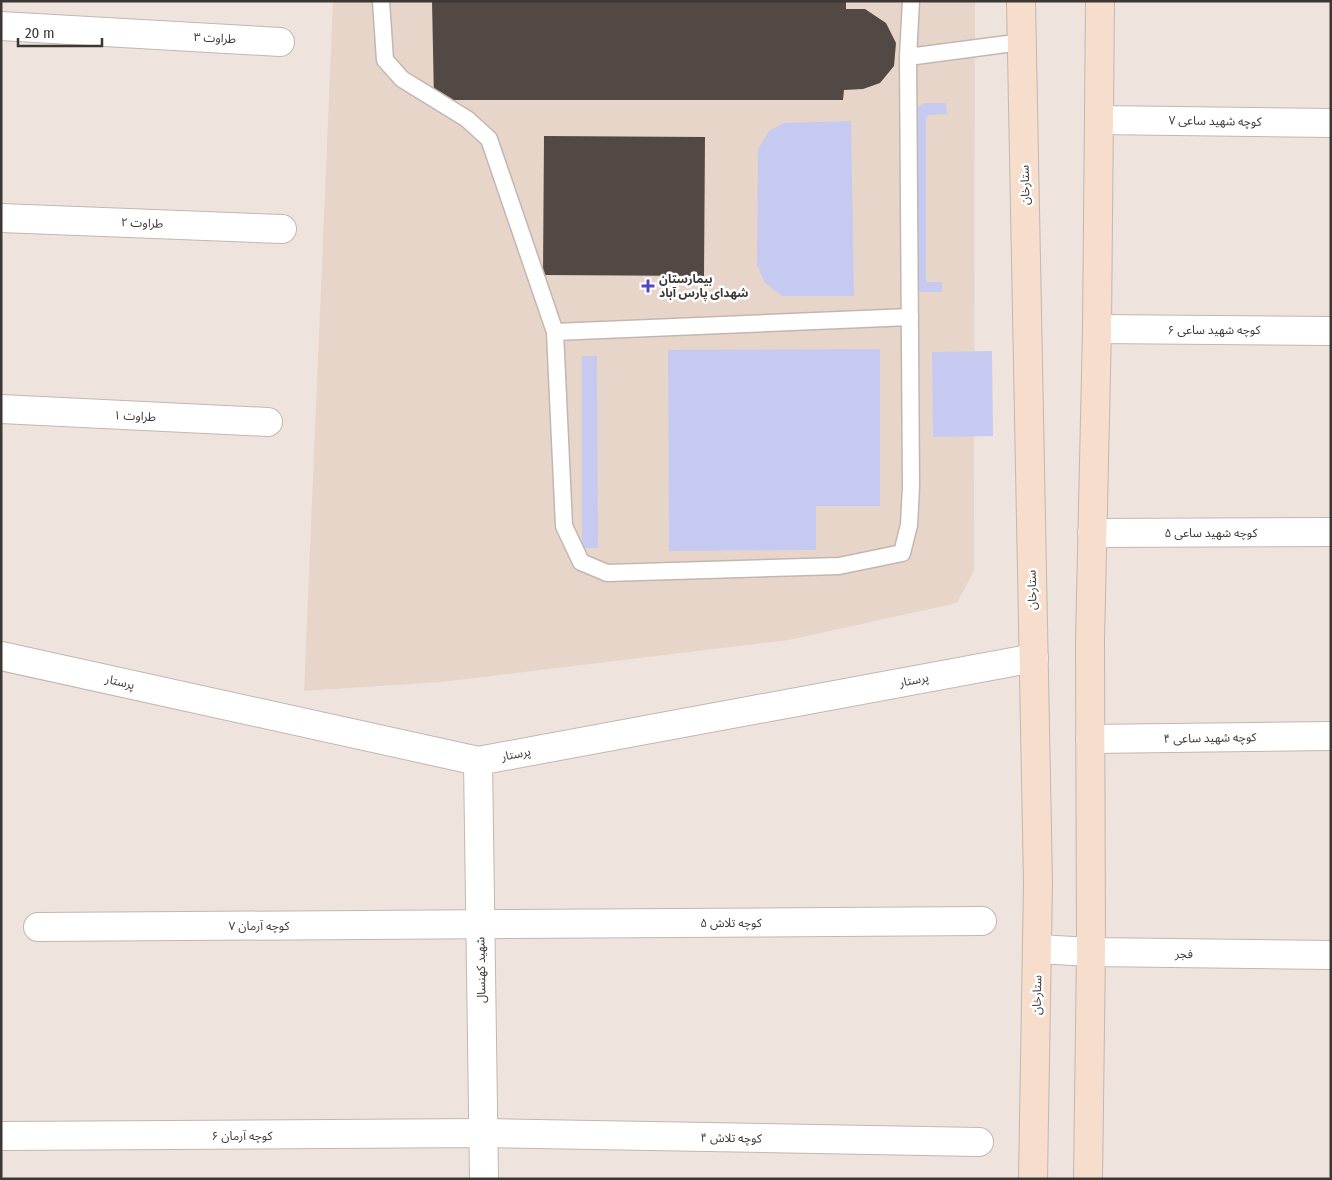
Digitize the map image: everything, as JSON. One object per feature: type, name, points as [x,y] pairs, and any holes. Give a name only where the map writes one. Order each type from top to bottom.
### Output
[{"type":"main road","name":"ستارخان","points":[[1021,1],[1038,949],[1033,1179]]},
{"type":"main road","points":[[1088,1179],[1091,952],[1090,739],[1092,533],[1097,329],[1100,1]]},
{"type":"street","name":"طراوت ۳","points":[[1,26],[280,42]]},
{"type":"street","name":"کوچه شهید ساعی ۷","points":[[1099,120],[1331,123]]},
{"type":"street","name":"طراوت ۲","points":[[1,218],[282,229]]},
{"type":"street","name":"کوچه شهید ساعی ۶","points":[[1097,329],[1331,331]]},
{"type":"street","name":"طراوت ۱","points":[[1,409],[268,422]]},
{"type":"street","name":"کوچه شهید ساعی ۵","points":[[1092,533],[1331,532]]},
{"type":"street","name":"پرستار","points":[[1,656],[478,762],[1034,658]]},
{"type":"street","name":"کوچه شهید ساعی ۴","points":[[1090,739],[1331,736]]},
{"type":"street","name":"شهید کهنسال","points":[[478,762],[484,1179]]},
{"type":"street","name":"کوچه تلاش ۵","points":[[480,925],[982,921]]},
{"type":"street","name":"کوچه آرمان ۷","points":[[38,927],[480,925]]},
{"type":"street","name":"فجر","points":[[1038,949],[1091,952],[1331,955]]},
{"type":"street","name":"کوچه آرمان ۶","points":[[1,1136],[483,1134]]},
{"type":"street","name":"کوچه تلاش ۴","points":[[483,1134],[979,1142]]},
{"type":"lane","points":[[381,1],[385,60],[402,79],[467,119],[489,139],[555,332],[564,526],[581,562],[607,573],[840,566],[902,553],[910,525],[911,487],[908,57],[911,1]]},
{"type":"lane","points":[[908,57],[1022,42]]},
{"type":"lane","points":[[555,332],[910,317]]},
{"type":"shaded area","name":"بیمارستان شهدای پارس آباد","points":[[333,1],[975,1],[974,571],[957,603],[789,640],[442,682],[304,691]]},
{"type":"shaded area","points":[[925,103],[946,103],[947,114],[928,115],[926,119],[926,282],[942,282],[942,292],[921,292],[915,286],[916,108]]},
{"type":"shaded area","points":[[851,121],[854,296],[782,296],[765,283],[757,265],[758,149],[769,131],[784,123]]},
{"type":"shaded area","points":[[880,349],[880,506],[816,506],[816,550],[669,551],[668,350]]},
{"type":"shaded area","points":[[992,351],[993,436],[933,437],[932,352]]},
{"type":"shaded area","points":[[582,356],[597,356],[598,548],[582,548]]},
{"type":"building","points":[[432,1],[846,1],[846,9],[865,9],[886,23],[896,43],[894,66],[880,83],[863,89],[844,90],[843,100],[434,100]]},
{"type":"building","points":[[544,136],[705,137],[704,276],[543,275]]},
{"type":"place","name":"بیمارستان شهدای پارس آباد","points":[[648,286]]}]
